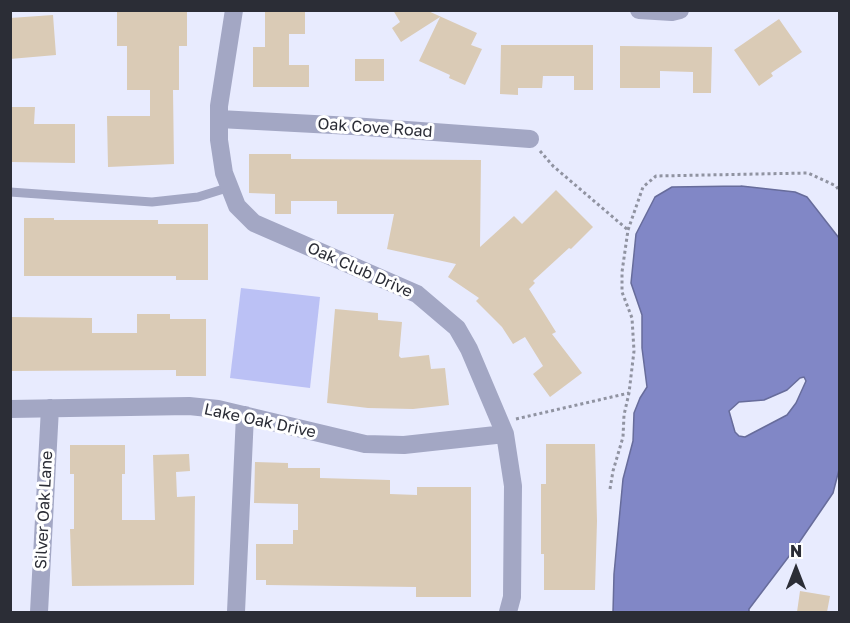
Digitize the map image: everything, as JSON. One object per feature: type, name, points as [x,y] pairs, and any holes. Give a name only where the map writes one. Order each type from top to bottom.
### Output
[{"type":"street","name":"Oak Club Drive","points":[[234,10],[219,106],[219,140],[224,172],[237,206],[254,223],[417,294],[457,328],[469,349],[505,434],[513,486],[512,597],[508,612]]},
{"type":"street","points":[[639,10],[672,12],[680,10]]},
{"type":"street","name":"Oak Cove Road","points":[[219,119],[530,139]]},
{"type":"street","name":"Lake Oak Drive","points":[[12,409],[189,406],[218,409],[365,444],[404,445],[505,434]]},
{"type":"street","name":"Silver Oak Lane","points":[[39,612],[50,408]]},
{"type":"street","points":[[236,612],[245,415]]},
{"type":"lane","points":[[10,192],[152,202],[198,197],[230,188]]},
{"type":"path","points":[[530,139],[553,166],[628,230]]},
{"type":"path","points":[[610,489],[623,437],[634,351],[632,318],[622,292],[622,272],[628,230],[643,187],[656,176],[808,173],[836,186],[840,192]]},
{"type":"path","points":[[505,434],[515,419],[629,393]]},
{"type":"shaded area","points":[[741,186],[795,192],[807,197],[839,238],[840,466],[833,493],[749,612],[613,612],[614,574],[623,479],[633,441],[634,413],[647,387],[642,348],[642,315],[631,283],[636,234],[655,197],[672,187]],"holes":[[[804,377],[806,381],[796,403],[787,415],[745,437],[735,432],[729,411],[739,402],[764,400],[787,390],[800,378]]]},
{"type":"shaded area","points":[[241,288],[320,297],[310,388],[230,378]]},
{"type":"building","points":[[117,10],[187,10],[187,46],[179,46],[179,90],[173,90],[174,164],[108,167],[107,116],[150,116],[150,90],[127,90],[127,46],[117,46]]},
{"type":"building","points":[[265,10],[305,10],[305,34],[289,34],[289,65],[309,65],[309,87],[253,87],[253,47],[265,47]]},
{"type":"building","points":[[393,10],[426,10],[477,33],[471,45],[482,49],[465,85],[449,78],[450,75],[419,61],[440,17],[401,42],[392,28],[400,22]]},
{"type":"building","points":[[53,15],[56,55],[10,59],[10,18]]},
{"type":"building","points":[[779,19],[802,52],[771,73],[773,76],[759,86],[734,50]]},
{"type":"building","points":[[501,45],[593,45],[593,90],[574,90],[574,76],[543,76],[542,88],[518,88],[518,95],[500,94]]},
{"type":"building","points":[[620,46],[712,47],[711,93],[693,93],[693,72],[660,71],[660,88],[620,88]]},
{"type":"building","points":[[355,59],[384,59],[384,81],[355,81]]},
{"type":"building","points":[[10,107],[35,107],[34,124],[75,124],[75,163],[10,162]]},
{"type":"building","points":[[249,154],[291,154],[291,159],[481,160],[480,247],[514,216],[522,224],[556,190],[593,227],[533,281],[535,283],[529,289],[556,332],[552,334],[582,373],[550,397],[533,374],[543,366],[525,337],[513,344],[502,327],[476,301],[479,298],[448,277],[456,264],[387,249],[394,214],[337,214],[337,201],[291,201],[291,214],[275,214],[275,194],[249,193]]},
{"type":"building","points":[[24,218],[158,220],[158,224],[208,224],[208,280],[176,280],[176,276],[24,276]]},
{"type":"building","points":[[335,309],[378,313],[378,320],[402,322],[399,356],[401,358],[429,355],[431,369],[445,368],[449,405],[413,409],[368,408],[327,403]]},
{"type":"building","points":[[137,314],[170,314],[170,319],[206,319],[206,376],[176,376],[176,370],[10,371],[10,317],[92,318],[92,333],[137,333]]},
{"type":"building","points":[[546,444],[595,444],[597,521],[595,590],[544,590],[544,554],[541,554],[541,484],[546,484]]},
{"type":"building","points":[[70,445],[125,445],[125,474],[122,474],[122,520],[155,520],[153,455],[189,454],[190,471],[176,472],[177,497],[195,496],[194,585],[72,586],[70,529],[74,529],[74,474],[70,474]]},
{"type":"building","points":[[255,462],[288,463],[288,468],[320,468],[320,478],[390,480],[390,494],[417,495],[417,487],[471,487],[471,597],[416,597],[416,587],[266,585],[266,580],[256,580],[256,544],[293,544],[293,530],[298,530],[298,504],[254,503]]},
{"type":"building","points":[[800,591],[830,596],[827,612],[797,612]]}]
